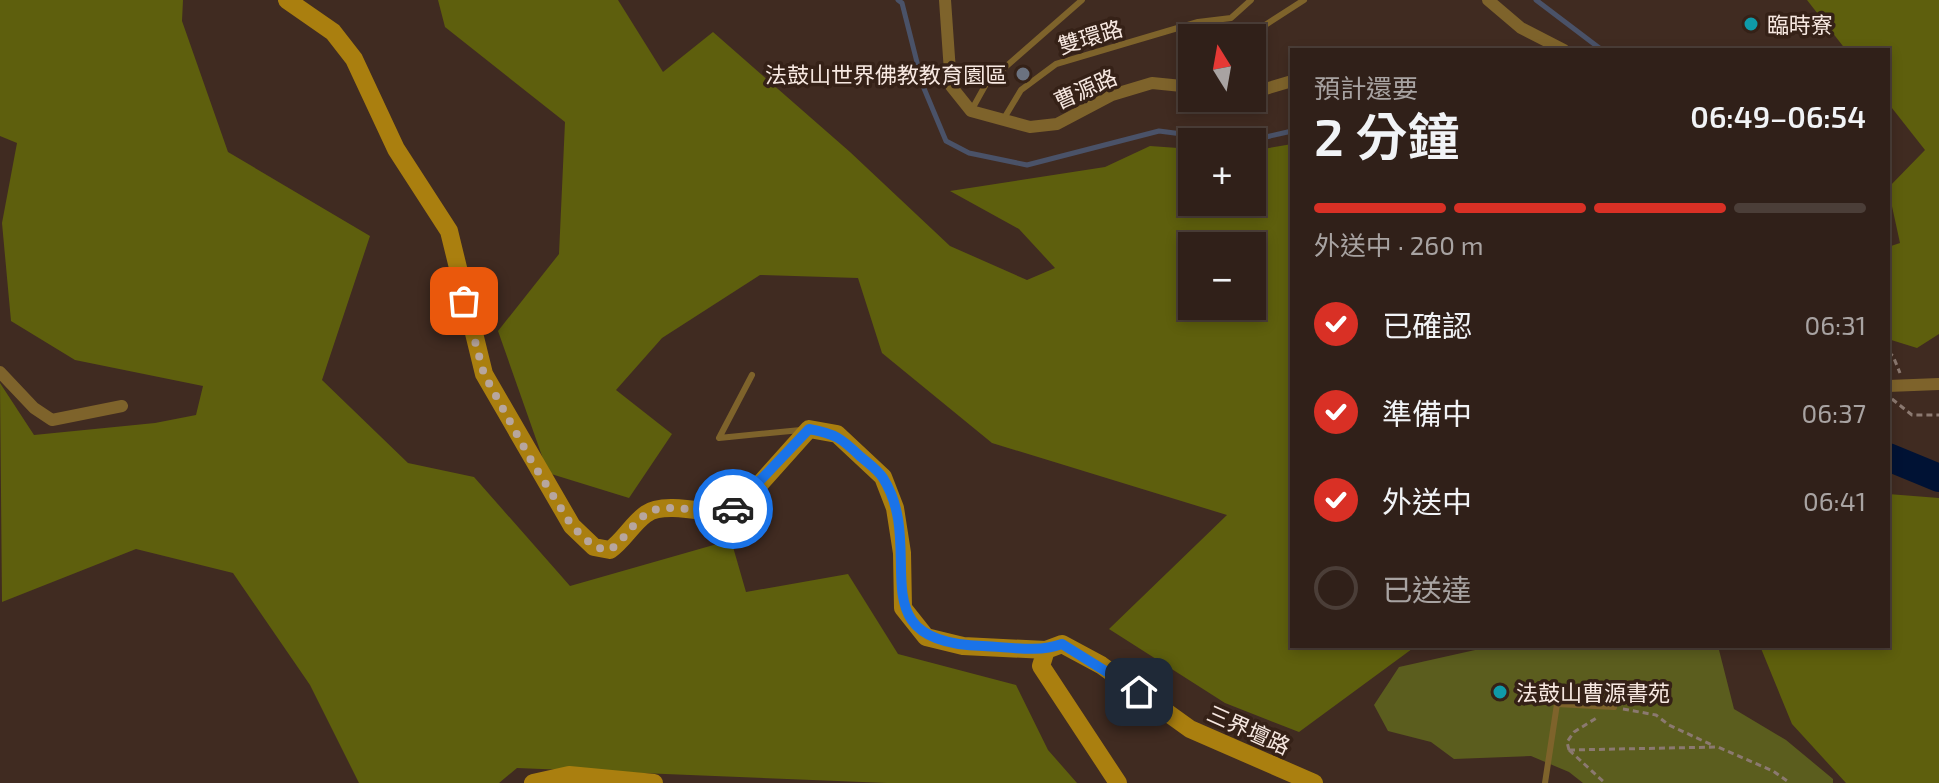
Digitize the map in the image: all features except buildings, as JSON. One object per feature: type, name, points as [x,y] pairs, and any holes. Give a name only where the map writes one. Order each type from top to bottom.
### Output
[{"type":"street","points":[[287,0],[333,32],[354,59],[396,149],[449,231],[484,374],[552,495],[572,526],[594,547],[610,550],[625,539],[647,513],[667,509],[727,514],[758,486],[809,429]]},
{"type":"street","points":[[945,0],[951,86],[971,111]]},
{"type":"street","points":[[1488,0],[1521,28],[1560,48]]},
{"type":"street","points":[[1266,89],[1290,82]]},
{"type":"street","name":"曹源路","points":[[971,111],[1030,127],[1057,124],[1112,95],[1152,83],[1178,86]]},
{"type":"street","points":[[0,372],[34,408],[52,420],[122,406]]},
{"type":"street","points":[[1896,385],[1939,384]]},
{"type":"street","name":"三界壇路","points":[[809,429],[837,434],[883,477],[895,508],[902,553],[903,608],[926,637],[963,646],[1046,650],[1062,644],[1076,650],[1190,729],[1314,783]]},
{"type":"street","points":[[1046,650],[1041,666],[1082,734],[1118,783]]},
{"type":"street","points":[[533,783],[569,775],[654,783]]},
{"type":"lane","points":[[971,111],[986,84],[1082,0]]},
{"type":"lane","name":"雙環路","points":[[1003,120],[1021,90],[1056,64],[1212,20],[1231,18],[1251,0]]},
{"type":"lane","points":[[1265,24],[1304,0]]},
{"type":"lane","points":[[1212,20],[1219,24]]},
{"type":"lane","points":[[752,375],[719,438],[809,429]]},
{"type":"lane","points":[[1545,783],[1557,704],[1614,707]]},
{"type":"path","points":[[1890,354],[1893,356],[1896,385]]},
{"type":"path","points":[[1890,398],[1912,415],[1939,415]]},
{"type":"path","points":[[1605,783],[1569,750],[1567,742],[1574,732],[1614,707],[1656,715],[1669,725],[1773,771],[1790,783]]},
{"type":"path","points":[[1569,750],[1718,747]]},
{"type":"shaded area","points":[[0,0],[183,0],[182,21],[228,152],[370,236],[322,380],[408,463],[474,477],[570,586],[731,540],[746,592],[848,574],[898,654],[1016,685],[1048,750],[1077,783],[887,783],[517,768],[499,783],[359,783],[310,685],[233,573],[136,549],[2,602],[0,383],[34,435],[155,423],[196,415],[203,386],[75,360],[11,321],[2,223],[17,143],[0,136]]},
{"type":"shaded area","points":[[438,0],[618,0],[663,72],[713,32],[850,152],[950,246],[1027,280],[1055,268],[1019,229],[950,191],[1105,167],[1150,146],[1178,148],[1178,216],[1266,216],[1266,149],[1290,144],[1290,648],[1413,648],[1299,732],[1225,703],[1109,629],[1227,515],[992,443],[882,353],[858,278],[760,275],[662,338],[616,390],[672,434],[629,498],[548,473],[498,331],[559,254],[565,122],[445,27]]},
{"type":"shaded area","points":[[1807,0],[1939,0],[1939,334],[1917,348],[1890,340],[1890,246],[1900,243],[1890,186],[1925,150],[1890,106],[1890,48],[1844,48]]},
{"type":"shaded area","points":[[1890,494],[1939,498],[1939,783],[1846,783],[1792,724],[1761,648],[1890,648]]},
{"type":"shaded area","points":[[1484,648],[1719,648],[1734,709],[1786,740],[1833,779],[1833,783],[1583,783],[1569,772],[1531,756],[1454,759],[1431,742],[1388,731],[1374,705],[1399,667]]},
{"type":"waterway","points":[[898,0],[902,3],[923,86],[946,141],[969,153],[1027,165],[1159,131],[1244,142],[1290,131]]},
{"type":"waterway","points":[[1536,0],[1599,48]]},
{"type":"waterway","points":[[1890,458],[1939,478]]},
{"type":"way so far","points":[[464,301],[484,374],[545,484],[572,526],[594,547],[610,550],[625,539],[647,513],[667,509],[727,514],[733,509]]},
{"type":"place","name":"臨時寮","points":[[1751,24]]},
{"type":"place","name":"法鼓山世界佛教教育園區","points":[[1023,74]]},
{"type":"place","name":"法鼓山曹源書苑","points":[[1500,692]]},
{"type":"route","points":[[733,509],[809,429],[837,434],[883,477],[895,508],[902,553],[903,608],[926,637],[963,646],[1046,650],[1062,644],[1101,665],[1139,692]]}]
